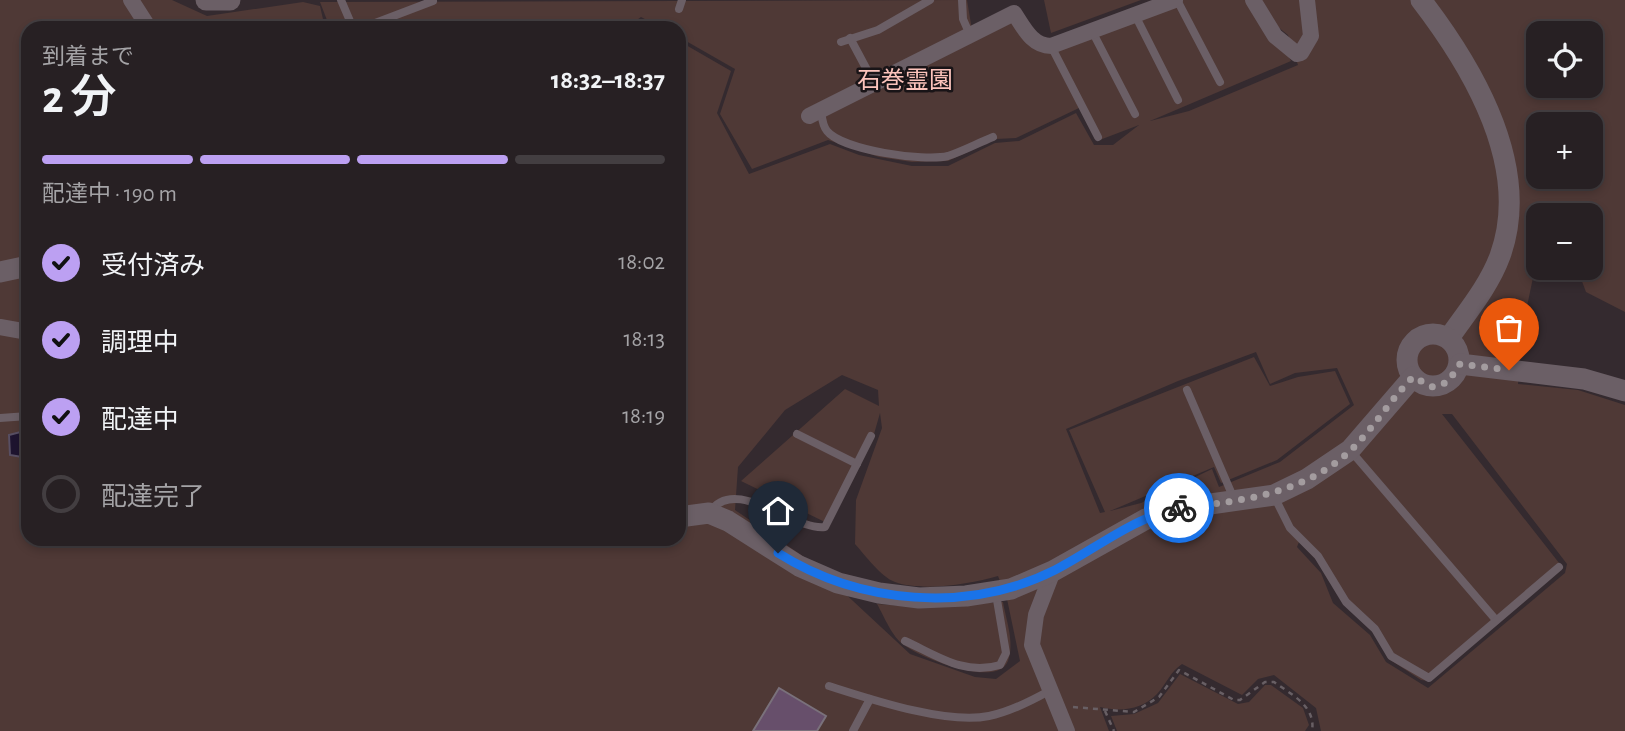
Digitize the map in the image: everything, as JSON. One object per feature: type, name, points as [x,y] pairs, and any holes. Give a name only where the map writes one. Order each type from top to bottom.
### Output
[{"type":"street","points":[[131,0],[144,21]]},
{"type":"street","points":[[206,0],[230,0]]},
{"type":"street","points":[[815,113],[1014,13],[1034,40],[1041,46],[1051,46],[1176,0]]},
{"type":"street","points":[[1254,0],[1275,36],[1297,54],[1301,53],[1311,36],[1307,0]]},
{"type":"street","points":[[1421,0],[1483,100],[1504,153],[1511,193],[1507,233],[1500,258],[1449,338]]},
{"type":"street","points":[[0,272],[21,268]]},
{"type":"street","points":[[0,327],[21,331]]},
{"type":"street","points":[[1433,333],[1449,338],[1458,349],[1460,364],[1454,377],[1441,385],[1426,385],[1413,377],[1407,361],[1411,345],[1417,339],[1433,333]]},
{"type":"street","points":[[1460,364],[1584,379],[1625,391]]},
{"type":"street","points":[[686,516],[709,513],[799,566],[838,583],[879,593],[919,598],[1012,589],[1053,571],[1146,519],[1175,509],[1274,495],[1331,466],[1350,450],[1413,377]]},
{"type":"street","points":[[1053,571],[1036,615],[1032,645],[1067,731]]},
{"type":"lane","points":[[341,0],[350,21]]},
{"type":"lane","points":[[841,42],[878,30],[930,0]]},
{"type":"lane","points":[[962,0],[963,19],[970,36]]},
{"type":"lane","points":[[1176,0],[1220,82]]},
{"type":"lane","points":[[377,21],[414,4],[433,1]]},
{"type":"lane","points":[[1135,15],[1178,100]]},
{"type":"lane","points":[[1092,31],[1135,114]]},
{"type":"lane","points":[[850,38],[874,83]]},
{"type":"lane","points":[[1051,46],[1098,137]]},
{"type":"lane","points":[[815,113],[832,135],[872,150],[912,159],[946,156],[993,136]]},
{"type":"lane","points":[[1187,390],[1235,501]]},
{"type":"lane","points":[[0,418],[21,416]]},
{"type":"lane","points":[[797,434],[857,464]]},
{"type":"lane","points":[[709,513],[717,502],[735,499],[825,527],[871,436]]},
{"type":"lane","points":[[1350,450],[1496,620]]},
{"type":"lane","points":[[1274,495],[1290,528],[1325,564],[1346,602],[1376,629],[1391,656],[1429,678],[1559,567]]},
{"type":"lane","points":[[905,641],[965,669],[984,670],[1000,665],[1006,653],[995,591]]},
{"type":"lane","points":[[829,685],[870,699],[960,718],[988,716],[1029,702],[1049,691]]},
{"type":"lane","points":[[853,731],[870,699]]},
{"type":"path","points":[[1056,706],[1134,712],[1159,697],[1179,670],[1234,700],[1240,700],[1265,682],[1274,682],[1308,707],[1313,717],[1312,731]]},
{"type":"path","points":[[1105,711],[1114,731]]},
{"type":"green space","name":"石巻霊園","points":[[0,0],[172,0],[207,16],[303,2],[320,6],[323,21],[21,21],[21,546],[686,546],[686,45],[731,71],[717,113],[749,174],[830,144],[859,155],[912,166],[948,166],[995,143],[1019,141],[1076,113],[1094,145],[1113,145],[1139,125],[1097,141],[1079,108],[1016,138],[996,139],[948,161],[912,162],[879,157],[828,140],[752,169],[720,114],[735,69],[686,41],[686,21],[649,21],[641,17],[636,21],[327,21],[320,2],[967,0],[972,30],[1016,7],[1037,35],[1048,42],[1159,0],[1625,0],[1625,312],[1586,292],[1582,280],[1603,280],[1603,203],[1526,203],[1526,280],[1533,280],[1522,330],[1518,384],[1578,390],[1625,405],[1625,731],[1321,731],[1316,708],[1274,675],[1258,679],[1242,695],[1182,664],[1157,694],[1145,703],[1123,709],[1100,707],[1109,731],[0,731]],"holes":[[[1278,27],[1288,35],[1298,65],[1189,111],[1150,121],[1291,61],[1277,33]],[[1256,352],[1270,384],[1295,373],[1337,368],[1354,405],[1280,462],[1219,487],[1212,469],[1141,503],[1110,511],[1214,467],[1221,483],[1277,460],[1350,404],[1335,371],[1298,377],[1270,386],[1254,357],[1069,430],[1105,512],[1100,513],[1066,429],[1178,381]],[[842,375],[878,390],[879,406],[845,389],[741,481],[829,524],[874,434],[880,413],[882,428],[856,500],[855,544],[884,576],[906,585],[946,586],[998,576],[1007,599],[1020,661],[996,679],[975,677],[910,654],[810,561],[735,510],[738,467],[785,410]],[[1442,414],[1452,414],[1567,564],[1565,573],[1428,688],[1386,662],[1370,635],[1333,603],[1321,573],[1297,547],[1299,542],[1324,568],[1381,643],[1389,659],[1421,680],[1429,681],[1563,568]]]},
{"type":"green space","points":[[1044,0],[1141,0],[1051,33]]},
{"type":"green space","points":[[1003,602],[1010,654],[1001,669],[990,672],[958,668],[913,651],[896,637],[877,604],[917,607]]},
{"type":"green space","points":[[1180,674],[1238,704],[1249,702],[1265,685],[1271,685],[1303,708],[1309,725],[1305,731],[1117,731],[1111,716],[1134,714],[1158,703]]},
{"type":"shaded area","points":[[21,432],[21,457],[10,455],[9,435]]},
{"type":"building","points":[[779,688],[826,716],[817,731],[753,731]]},
{"type":"way so far","points":[[1179,508],[1274,495],[1331,466],[1350,450],[1413,377],[1433,387],[1454,377],[1460,364],[1509,370]]},
{"type":"route","points":[[778,553],[799,566],[838,583],[879,593],[919,598],[966,596],[1012,589],[1053,571],[1146,519],[1179,508]]}]
